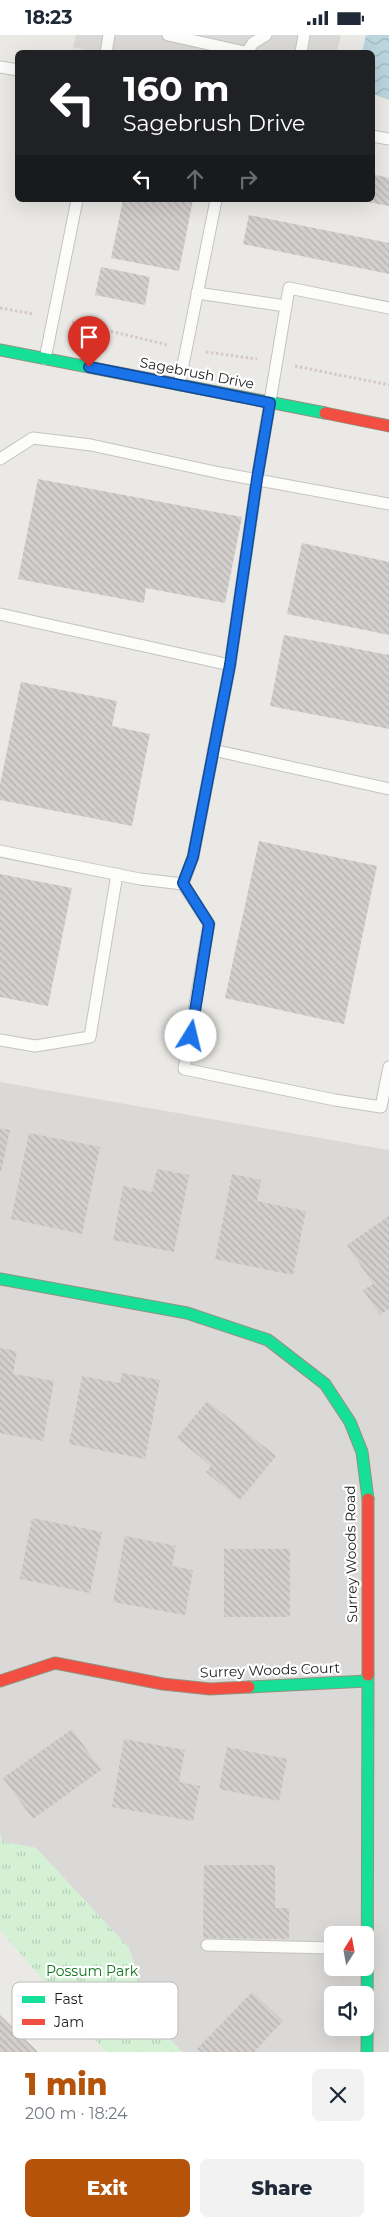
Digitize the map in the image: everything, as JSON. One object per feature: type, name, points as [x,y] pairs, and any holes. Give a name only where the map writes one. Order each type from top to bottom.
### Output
[{"type":"street","name":"Sagebrush Drive","points":[[0,349],[389,426]]},
{"type":"street","name":"Surrey Woods Road","points":[[0,1279],[196,1316],[268,1340],[325,1384],[350,1422],[362,1452],[368,1499],[366,1926]]},
{"type":"street","name":"Surrey Woods Court","points":[[0,1681],[55,1663],[163,1684],[210,1689],[367,1681]]},
{"type":"street","name":"Surrey Woods Road","points":[[366,1976],[367,2052]]},
{"type":"lane","points":[[106,50],[109,35]]},
{"type":"lane","points":[[168,35],[239,50]]},
{"type":"lane","points":[[249,50],[253,43],[266,35]]},
{"type":"lane","points":[[302,50],[304,35]]},
{"type":"lane","points":[[0,67],[15,70]]},
{"type":"lane","points":[[375,137],[389,139]]},
{"type":"lane","points":[[45,359],[77,202]]},
{"type":"lane","points":[[179,385],[216,202]]},
{"type":"lane","points":[[183,883],[193,857],[230,665],[257,479],[289,288],[389,308]]},
{"type":"lane","points":[[197,293],[286,306]]},
{"type":"lane","points":[[0,459],[33,438],[91,445],[389,505]]},
{"type":"lane","points":[[0,614],[230,665]]},
{"type":"lane","points":[[214,750],[389,789]]},
{"type":"lane","points":[[0,851],[117,874],[183,883],[209,924],[184,1069],[334,1100],[381,1107],[389,1067]]},
{"type":"lane","points":[[0,1040],[35,1046],[90,1037],[117,874]]},
{"type":"lane","points":[[207,1945],[324,1948]]},
{"type":"shaded area","points":[[76,35],[341,35],[338,50],[86,50],[73,47]]},
{"type":"shaded area","points":[[0,1082],[389,1150],[389,2052],[182,2052],[170,2039],[178,2039],[178,1982],[140,1982],[129,1948],[36,1848],[3,1842],[0,1834]]},
{"type":"green space","name":"Possum Park","points":[[0,1834],[3,1842],[36,1848],[129,1948],[140,1982],[45,1982],[0,1930]]},
{"type":"green space","name":"Possum Park","points":[[95,2039],[170,2039],[182,2052],[106,2052]]},
{"type":"water","points":[[366,35],[389,35],[389,100],[375,95],[375,50],[362,50]]},
{"type":"building","points":[[375,175],[389,178],[389,206],[367,202],[375,202]]},
{"type":"building","points":[[123,202],[193,202],[179,271],[111,258]]},
{"type":"building","points":[[249,215],[389,243],[389,274],[243,244]]},
{"type":"building","points":[[101,267],[150,277],[145,305],[95,295]]},
{"type":"building","points":[[38,479],[242,517],[225,603],[146,588],[144,603],[18,579]]},
{"type":"building","points":[[302,543],[389,562],[389,635],[287,614]]},
{"type":"building","points":[[284,635],[389,655],[389,729],[270,706]]},
{"type":"building","points":[[21,682],[117,701],[112,726],[150,734],[132,826],[0,800],[0,785]]},
{"type":"building","points":[[259,841],[377,866],[344,1024],[225,998]]},
{"type":"building","points":[[0,874],[72,888],[48,1006],[0,997]]},
{"type":"building","points":[[0,1128],[10,1130],[1,1172],[0,1172]]},
{"type":"building","points":[[29,1133],[100,1147],[82,1234],[11,1219]]},
{"type":"building","points":[[157,1169],[189,1175],[174,1252],[113,1240],[123,1186],[152,1192]]},
{"type":"building","points":[[232,1174],[261,1180],[257,1201],[306,1211],[293,1275],[215,1259]]},
{"type":"building","points":[[389,1216],[389,1309],[380,1315],[363,1290],[373,1284],[347,1245]]},
{"type":"building","points":[[0,1348],[17,1351],[13,1374],[54,1381],[43,1441],[0,1433]]},
{"type":"building","points":[[122,1373],[160,1380],[145,1459],[69,1444],[82,1376],[120,1383]]},
{"type":"building","points":[[207,1401],[276,1456],[240,1500],[206,1472],[211,1466],[177,1438]]},
{"type":"building","points":[[32,1518],[102,1532],[90,1593],[20,1579]]},
{"type":"building","points":[[125,1536],[176,1546],[172,1566],[193,1570],[185,1615],[113,1602]]},
{"type":"building","points":[[224,1549],[290,1549],[290,1617],[224,1617]]},
{"type":"building","points":[[72,1729],[101,1770],[33,1819],[3,1778]]},
{"type":"building","points":[[124,1739],[185,1750],[179,1782],[200,1786],[193,1821],[112,1807]]},
{"type":"building","points":[[227,1747],[287,1759],[279,1801],[219,1789]]},
{"type":"building","points":[[204,1865],[275,1865],[275,1908],[289,1908],[289,1939],[203,1938]]},
{"type":"building","points":[[252,1992],[283,2021],[254,2052],[201,2052],[197,2049]]},
{"type":"building","points":[[0,2015],[12,2027],[12,2039],[25,2039],[38,2052],[0,2052]]},
{"type":"traffic: fast","points":[[0,350],[325,413]]},
{"type":"traffic: fast","points":[[0,1279],[187,1313],[268,1340],[325,1384],[350,1422],[362,1452],[368,1499]]},
{"type":"traffic: fast","points":[[367,2052],[368,1675]]},
{"type":"traffic: fast","points":[[249,1687],[367,1681]]},
{"type":"traffic: jam","points":[[325,413],[389,426]]},
{"type":"traffic: jam","points":[[368,1499],[368,1675]]},
{"type":"traffic: jam","points":[[0,1681],[55,1663],[163,1684],[210,1689],[249,1687]]},
{"type":"route","points":[[89,367],[270,403],[230,665],[193,857],[183,883],[209,924],[191,1036]]}]
